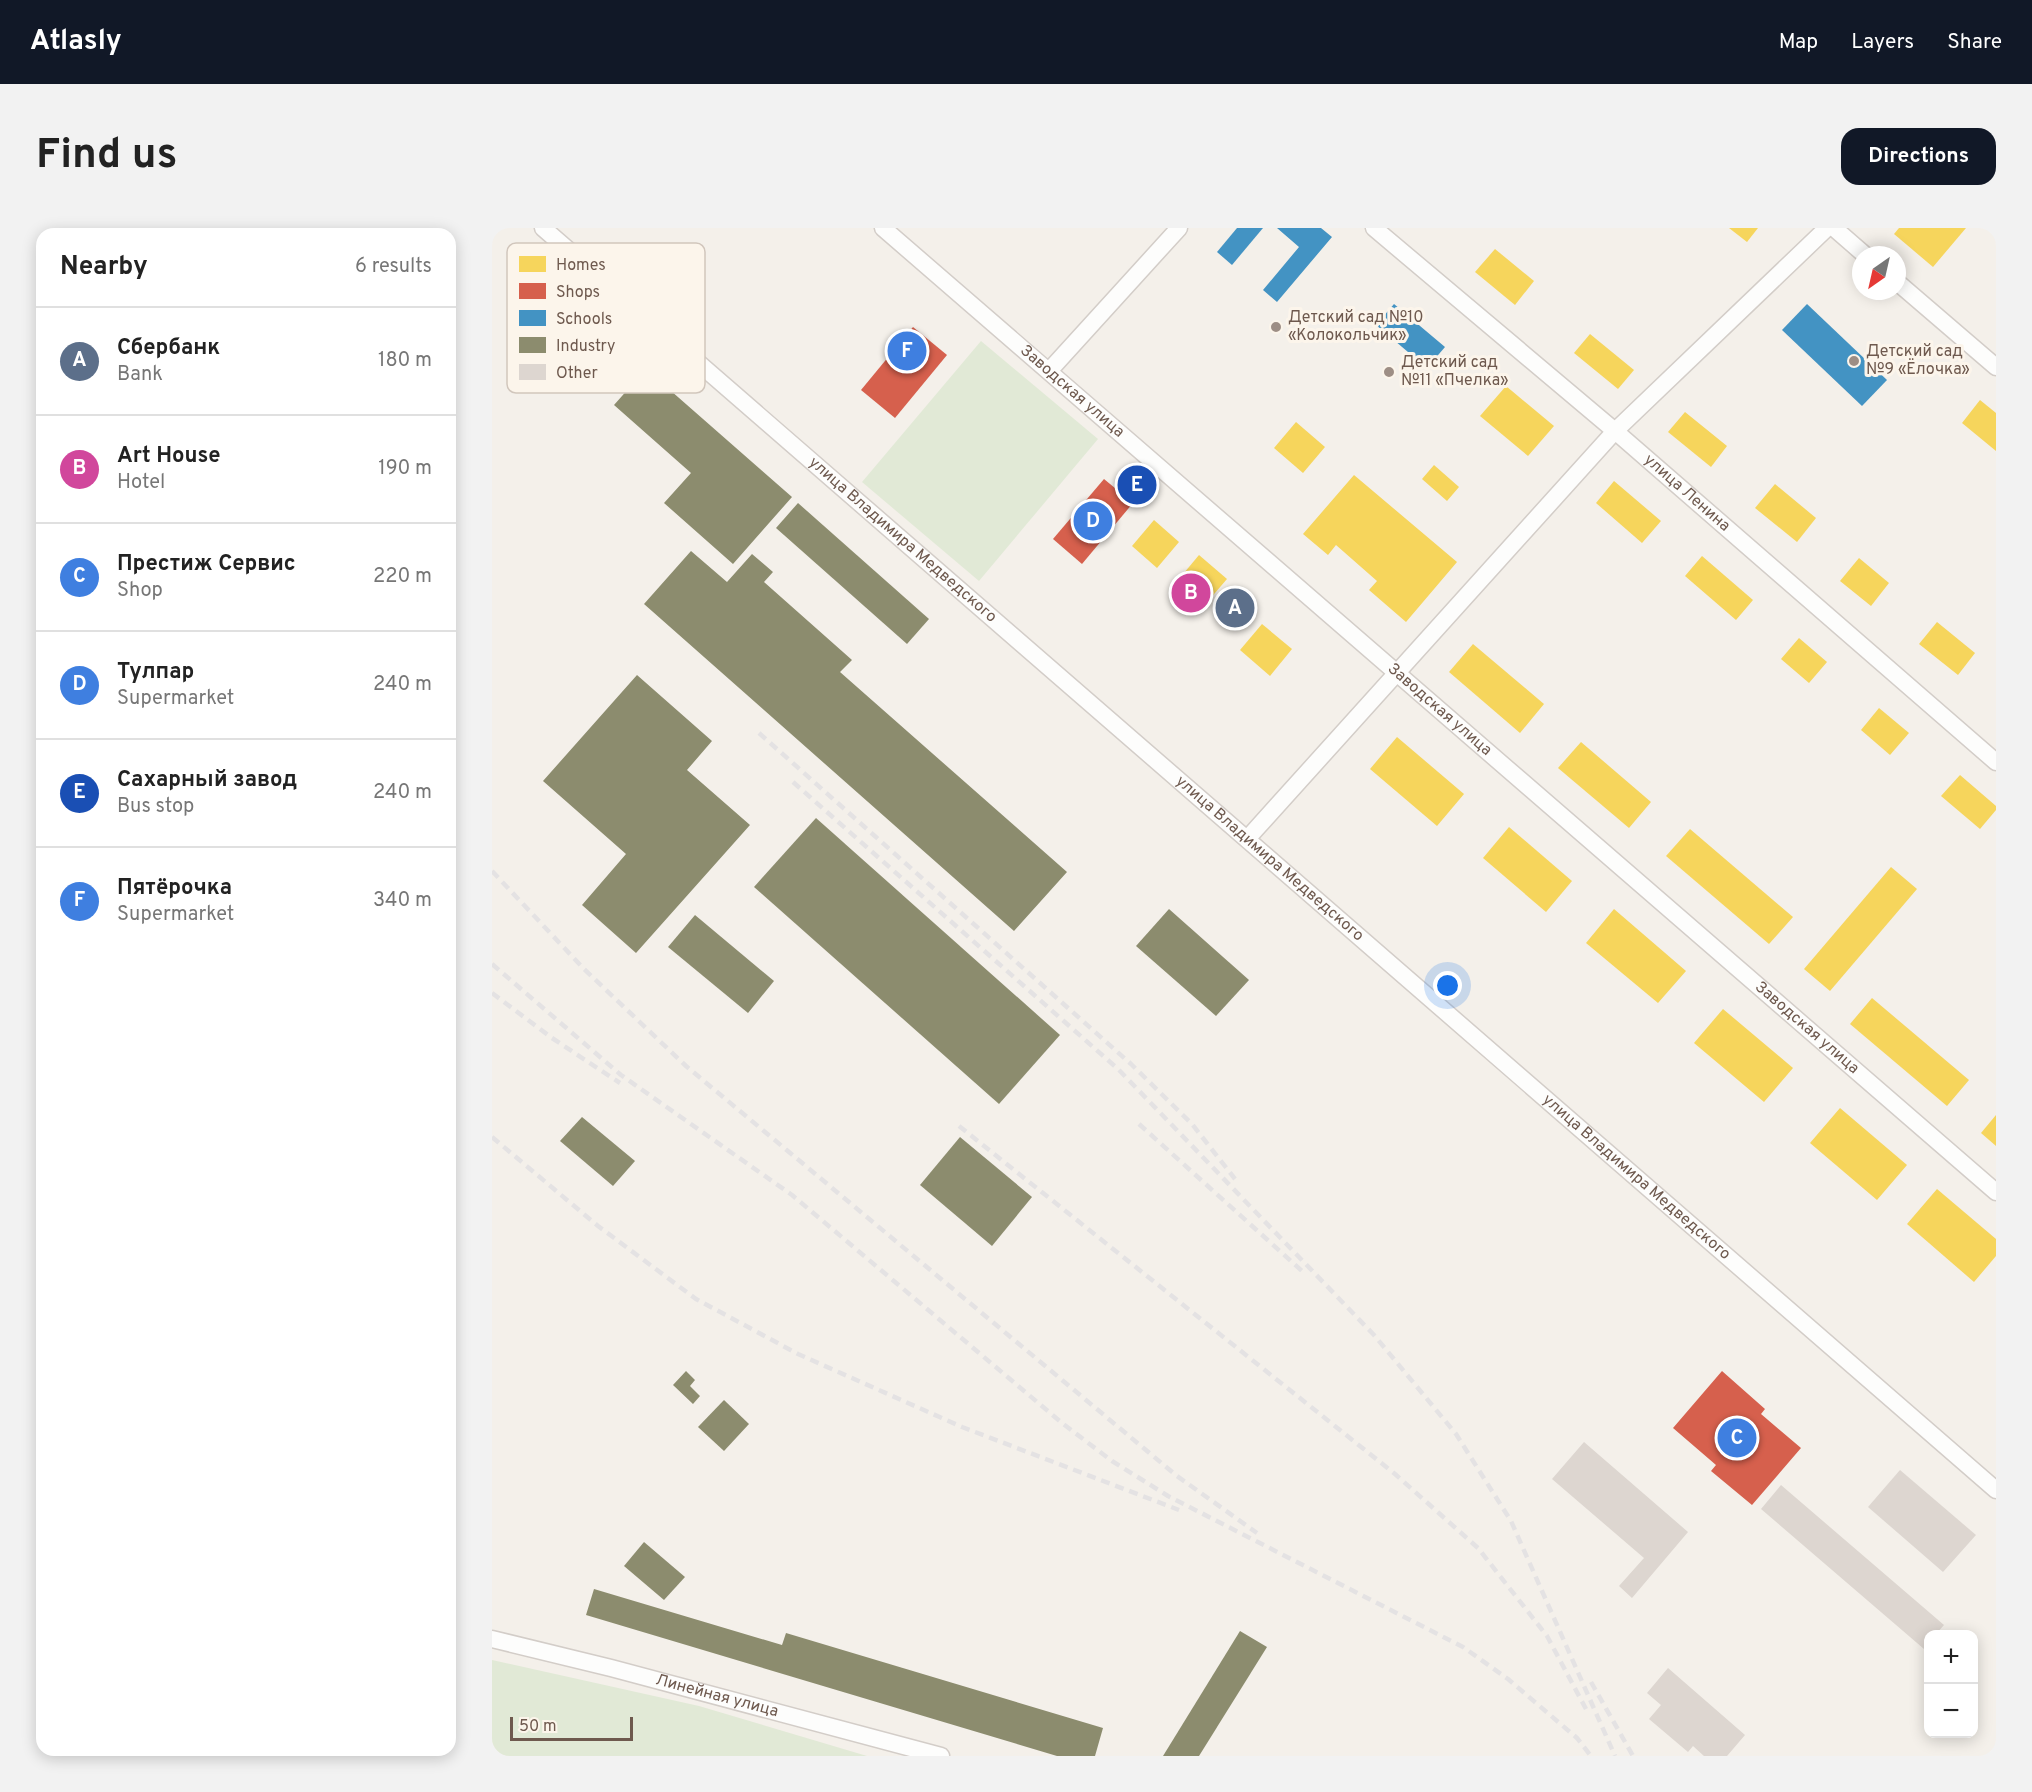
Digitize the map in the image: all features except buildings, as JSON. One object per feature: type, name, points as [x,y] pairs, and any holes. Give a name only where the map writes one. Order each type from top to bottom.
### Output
[{"type":"street","name":"улица Владимира Медведского","points":[[543,228],[560,243]]},
{"type":"street","name":"Заводская улица","points":[[883,228],[1394,673],[1996,1192]]},
{"type":"street","points":[[1049,371],[1179,228]]},
{"type":"street","name":"улица Ленина","points":[[1374,228],[1615,431],[1996,762]]},
{"type":"street","points":[[1246,839],[1615,431],[1827,228]]},
{"type":"street","points":[[1834,228],[1855,246]]},
{"type":"street","points":[[1906,290],[1996,367]]},
{"type":"street","name":"улица Владимира Медведского","points":[[705,369],[1996,1490]]},
{"type":"street","name":"Линейная улица","points":[[492,1639],[611,1668],[941,1756]]},
{"type":"green space","points":[[981,341],[1098,439],[979,581],[862,482]]},
{"type":"green space","points":[[492,1660],[699,1706],[867,1756],[492,1756]]},
{"type":"railway","points":[[759,733],[1131,1064],[1192,1124],[1235,1179]]},
{"type":"railway","points":[[793,782],[1118,1069],[1374,1335],[1456,1434],[1511,1521],[1615,1756]]},
{"type":"railway","points":[[492,871],[584,969],[686,1066],[1177,1476],[1257,1533]]},
{"type":"railway","points":[[492,964],[621,1075],[792,1195],[1062,1423],[1112,1461],[1168,1496],[1463,1647],[1508,1679],[1577,1738],[1591,1756]]},
{"type":"railway","points":[[492,993],[552,1038],[620,1083]]},
{"type":"railway","points":[[1139,1124],[1302,1271]]},
{"type":"railway","points":[[959,1126],[1395,1474],[1478,1548],[1547,1636],[1586,1709]]},
{"type":"railway","points":[[492,1137],[598,1226],[696,1299],[798,1354],[962,1427],[1179,1510]]},
{"type":"railway","points":[[1591,1682],[1633,1756]]},
{"type":"place","name":"Детский сад №10 «Колокольчик»","points":[[1276,327]]},
{"type":"place","name":"Пятёрочка","points":[[907,351]]},
{"type":"place","name":"Детский сад №9 «Ёлочка»","points":[[1854,361]]},
{"type":"place","name":"Детский сад №11 «Пчелка»","points":[[1389,372]]},
{"type":"place","name":"Сахарный завод","points":[[1137,485]]},
{"type":"place","name":"Тулпар","points":[[1093,521]]},
{"type":"place","name":"Art House","points":[[1191,593]]},
{"type":"place","name":"Сбербанк","points":[[1235,608]]},
{"type":"place","name":"Престиж Сервис","points":[[1737,1438]]}]
